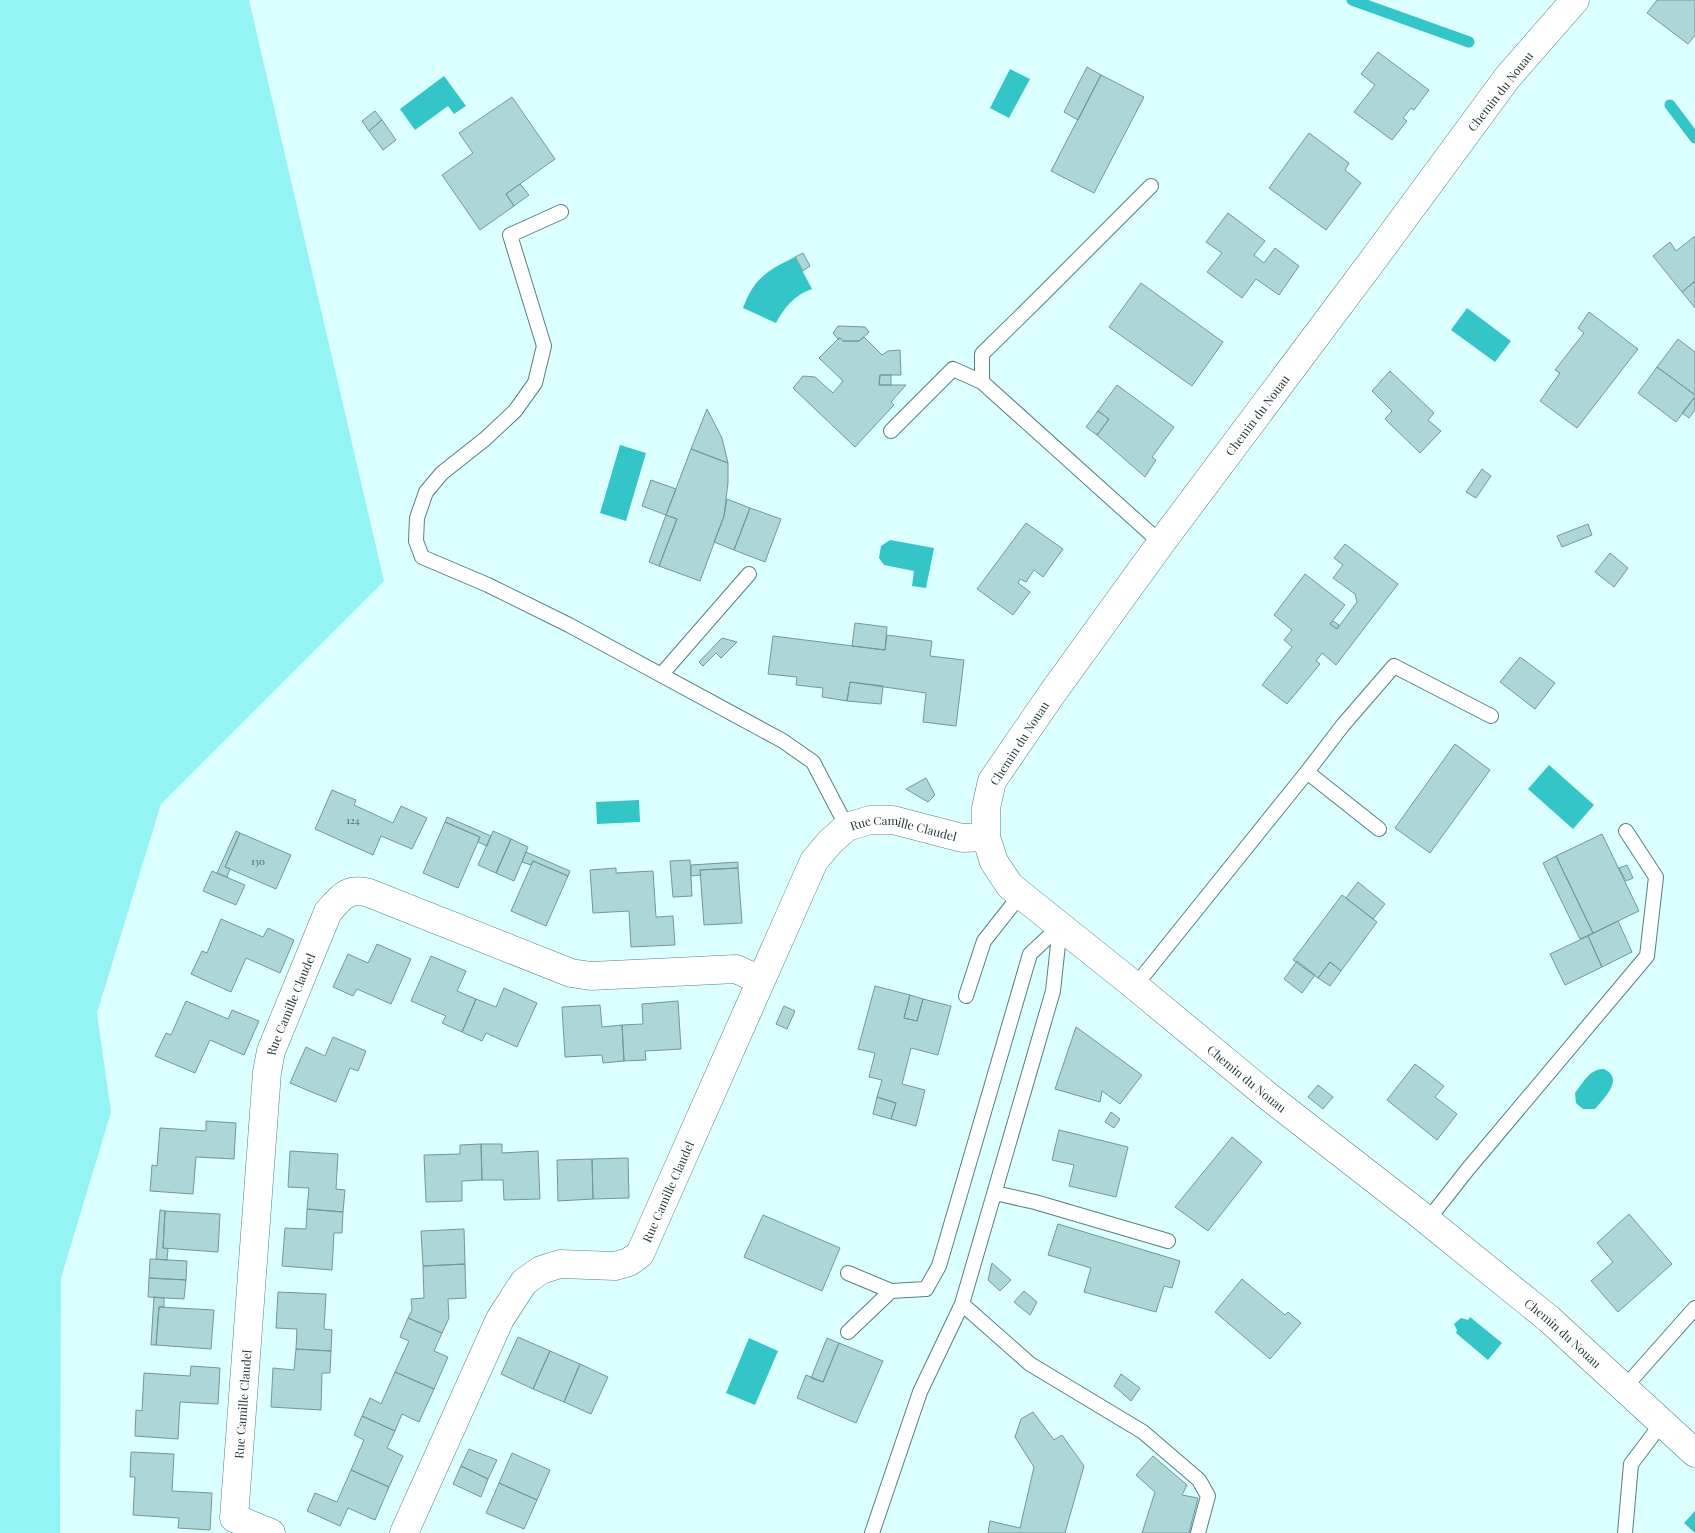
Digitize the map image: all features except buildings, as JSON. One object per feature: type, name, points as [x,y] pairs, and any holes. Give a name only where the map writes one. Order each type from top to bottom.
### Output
[{"type":"street","name":"Chemin du Nouau","points":[[1575,0],[1507,78],[1161,543],[1051,695],[992,781],[986,808],[986,837],[994,862],[1010,886],[1269,1097],[1550,1319],[1695,1453]]},
{"type":"street","name":"Rue Camille Claudel","points":[[404,1533],[500,1319],[524,1282],[541,1270],[560,1264],[615,1266],[629,1262],[640,1254],[814,861],[830,842],[847,827],[870,820],[893,820],[962,838],[986,837]]},
{"type":"street","name":"Rue Camille Claudel","points":[[272,1533],[234,1526],[267,1072],[271,1051],[328,912],[339,899],[350,891],[360,890],[572,973],[591,976],[736,969],[760,980]]},
{"type":"lane","points":[[982,382],[982,354],[1151,186]]},
{"type":"lane","points":[[561,212],[510,235],[544,346],[535,383],[516,411],[485,439],[442,472],[426,492],[417,518],[416,541],[422,556],[488,585],[569,625],[783,741],[813,762],[847,827]]},
{"type":"lane","points":[[891,431],[953,370],[982,382],[1161,543]]},
{"type":"lane","points":[[661,675],[749,574]]},
{"type":"lane","points":[[1135,986],[1343,725],[1394,666],[1491,716]]},
{"type":"lane","points":[[1307,772],[1380,829]]},
{"type":"lane","points":[[1428,1221],[1468,1169],[1647,956],[1656,877],[1626,831]]},
{"type":"lane","points":[[966,996],[984,941],[1021,894]]},
{"type":"lane","points":[[872,1533],[920,1392],[962,1304],[1053,991],[1060,926]]},
{"type":"lane","points":[[848,1273],[891,1291],[926,1288],[939,1266],[1030,954],[1060,926]]},
{"type":"lane","points":[[995,1193],[1035,1202],[1168,1240]]},
{"type":"lane","points":[[848,1332],[891,1291]]},
{"type":"lane","points":[[962,1304],[1030,1364],[1143,1432],[1199,1480],[1208,1496],[1198,1533]]},
{"type":"lane","points":[[1624,1388],[1695,1308]]},
{"type":"lane","points":[[1625,1533],[1631,1464],[1662,1423]]},
{"type":"shaded area","points":[[0,0],[249,0],[384,581],[161,804],[97,1013],[111,1112],[61,1278],[60,1533],[0,1533]]},
{"type":"shaded area","points":[[1010,69],[1030,79],[1009,118],[990,108]]},
{"type":"shaded area","points":[[444,76],[466,106],[454,114],[448,106],[415,130],[400,109]]},
{"type":"shaded area","points":[[795,257],[812,289],[790,303],[776,323],[743,308],[752,289],[763,276]]},
{"type":"shaded area","points":[[1467,308],[1511,341],[1495,362],[1451,330]]},
{"type":"shaded area","points":[[620,445],[646,453],[626,521],[600,513]]},
{"type":"shaded area","points":[[890,540],[934,548],[926,588],[912,586],[914,571],[884,565],[879,558],[881,546]]},
{"type":"shaded area","points":[[1549,765],[1594,805],[1573,829],[1528,789]]},
{"type":"shaded area","points":[[639,800],[640,822],[597,824],[596,802]]},
{"type":"shaded area","points":[[1599,1069],[1604,1069],[1613,1078],[1611,1089],[1595,1109],[1583,1109],[1576,1103],[1575,1093],[1591,1074]]},
{"type":"shaded area","points":[[1470,1317],[1502,1343],[1488,1360],[1456,1333],[1457,1330],[1454,1324],[1461,1318],[1468,1320]]},
{"type":"shaded area","points":[[749,1338],[778,1351],[755,1405],[726,1393]]},
{"type":"shaded area","points":[[1695,1511],[1695,1533],[1684,1523]]},
{"type":"waterway","points":[[1352,0],[1469,42]]},
{"type":"waterway","points":[[1670,105],[1695,138]]}]
